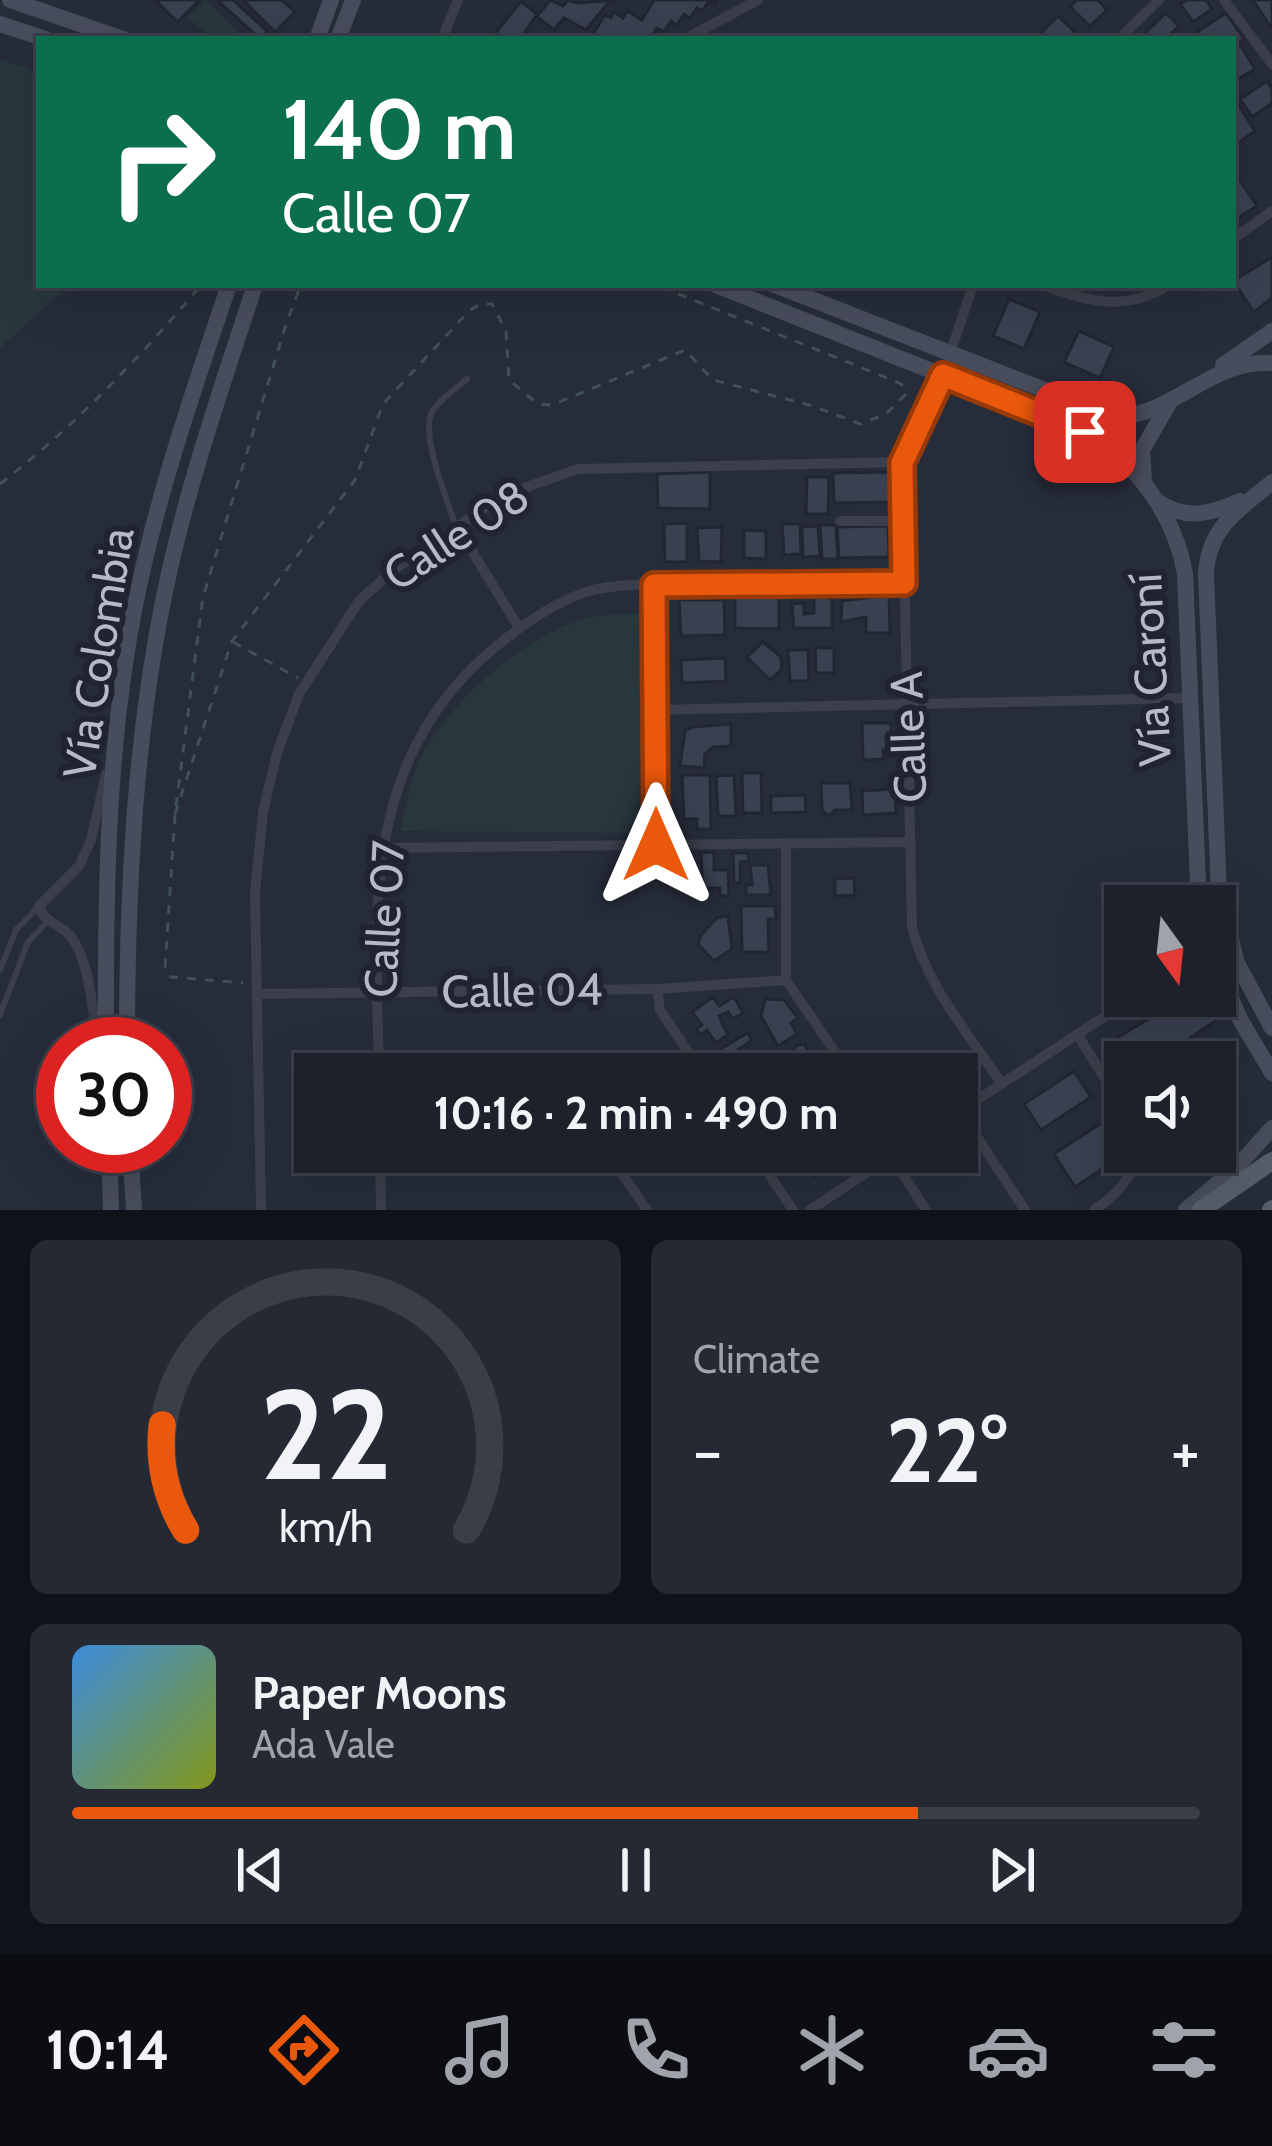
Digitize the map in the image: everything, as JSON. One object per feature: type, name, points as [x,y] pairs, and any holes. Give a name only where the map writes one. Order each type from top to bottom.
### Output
[{"type":"main road","points":[[10,0],[114,36]]},
{"type":"main road","points":[[317,36],[331,0]]},
{"type":"main road","points":[[339,36],[353,0]]},
{"type":"main road","points":[[0,24],[37,36]]},
{"type":"main road","name":"Vía Colombia","points":[[102,1017],[105,865],[116,730],[143,567],[181,426],[228,288]]},
{"type":"main road","name":"Vía Colombia","points":[[127,1017],[127,931],[146,704],[169,573],[206,434],[255,288]]},
{"type":"main road","name":"Vía Caroní","points":[[724,288],[1099,440],[1126,462],[1171,526],[1183,560],[1198,885]]},
{"type":"main road","points":[[782,288],[1114,417],[1146,412],[1228,370],[1272,363]]},
{"type":"main road","points":[[1269,485],[1202,514],[1178,513],[1152,496],[1141,467],[1142,450],[1156,421],[1177,397],[1272,331]]},
{"type":"main road","name":"Vía Caroní","points":[[1218,885],[1207,559],[1211,543],[1230,514],[1269,485]]},
{"type":"main road","name":"Vía Caroní","points":[[1236,965],[1272,1028]]},
{"type":"main road","points":[[1236,1011],[1272,1072]]},
{"type":"main road","points":[[1186,1210],[1235,1169],[1272,1128]]},
{"type":"main road","points":[[1201,1210],[1272,1161]]},
{"type":"main road","points":[[110,1173],[111,1210]]},
{"type":"main road","points":[[132,1173],[134,1210]]},
{"type":"street","points":[[443,36],[458,0]]},
{"type":"street","points":[[691,36],[758,0]]},
{"type":"street","points":[[1122,36],[1159,0]]},
{"type":"street","points":[[1224,0],[1272,62]]},
{"type":"street","points":[[1236,237],[1272,211]]},
{"type":"street","points":[[950,355],[973,288]]},
{"type":"street","points":[[1052,288],[1102,304],[1150,297],[1164,288]]},
{"type":"street","name":"Calle A","points":[[950,355],[902,463],[912,927],[918,952],[1001,1083]]},
{"type":"street","name":"Calle 08","points":[[261,1210],[255,893],[263,812],[278,753],[305,683],[359,601],[392,571],[503,495],[578,469],[902,463]]},
{"type":"street","points":[[840,521],[903,521]]},
{"type":"street","points":[[456,525],[519,628]]},
{"type":"street","name":"Calle 07","points":[[379,1053],[381,848],[406,760],[439,705],[475,664],[519,628],[592,590],[654,585],[904,583]]},
{"type":"street","points":[[654,585],[656,845]]},
{"type":"street","points":[[655,710],[1189,698]]},
{"type":"street","points":[[96,1017],[80,952],[69,933],[47,922],[39,906],[85,854],[116,730]]},
{"type":"street","points":[[381,848],[911,842]]},
{"type":"street","points":[[786,843],[786,980],[836,1053]]},
{"type":"street","name":"Calle 04","points":[[257,989],[657,988],[786,980]]},
{"type":"street","points":[[657,988],[660,1010],[689,1053]]},
{"type":"street","points":[[978,1099],[1104,1017]]},
{"type":"street","points":[[1077,1034],[1104,1078]]},
{"type":"street","points":[[978,1141],[1025,1210]]},
{"type":"street","points":[[380,1173],[381,1210]]},
{"type":"street","points":[[621,1173],[646,1210]]},
{"type":"street","points":[[768,1173],[793,1210]]},
{"type":"street","points":[[810,1210],[866,1173]]},
{"type":"street","points":[[905,1173],[926,1210]]},
{"type":"street","points":[[1094,1210],[1133,1173]]},
{"type":"lane","points":[[456,525],[434,457],[428,419],[467,379]]},
{"type":"lane","points":[[0,970],[16,931],[39,906]]},
{"type":"lane","points":[[0,1015],[28,942],[47,922]]},
{"type":"path","points":[[257,989],[171,976],[165,968],[175,814],[203,597],[286,321],[301,288]]},
{"type":"path","points":[[175,814],[232,641],[355,480],[383,404],[470,310],[492,304],[502,316],[509,380],[538,404],[553,405],[685,350],[713,380],[813,406],[860,424],[886,414],[904,394],[904,386],[897,382],[663,288]]},
{"type":"path","points":[[0,484],[130,368],[198,289]]},
{"type":"path","points":[[232,641],[305,683]]},
{"type":"shaded area","points":[[205,0],[239,32],[209,36],[188,17]]},
{"type":"shaded area","points":[[0,59],[36,72],[36,288],[66,288],[0,348]]},
{"type":"shaded area","points":[[644,613],[639,833],[400,831],[420,759],[450,715],[491,673],[564,626],[595,617]]},
{"type":"building","points":[[155,0],[199,0],[178,22]]},
{"type":"building","points":[[217,0],[233,0],[268,32],[257,36]]},
{"type":"building","points":[[243,0],[282,0],[295,12],[275,32]]},
{"type":"building","points":[[550,0],[563,6],[568,0],[616,0],[586,30],[564,18],[554,30],[536,16],[522,36],[493,36],[521,1],[538,15]]},
{"type":"building","points":[[654,0],[717,0],[715,4],[709,1],[702,11],[697,8],[690,18],[684,14],[677,25],[671,21],[664,32],[657,28],[652,36],[592,36],[605,15],[611,18],[614,12],[623,18],[627,11],[642,20]]},
{"type":"building","points":[[1077,0],[1098,0],[1107,10],[1090,26],[1070,7]]},
{"type":"building","points":[[1206,0],[1212,9],[1193,22],[1180,4]]},
{"type":"building","points":[[1253,0],[1272,0],[1272,29]]},
{"type":"building","points":[[1166,13],[1179,26],[1168,36],[1142,36]]},
{"type":"building","points":[[1226,13],[1244,39],[1236,44],[1236,36],[1194,34]]},
{"type":"building","points":[[1058,16],[1079,36],[1038,36]]},
{"type":"building","points":[[1241,46],[1255,69],[1236,80],[1236,48]]},
{"type":"building","points":[[1267,81],[1272,103],[1252,117],[1240,99]]},
{"type":"building","points":[[1236,101],[1255,131],[1236,145]]},
{"type":"building","points":[[1236,174],[1257,206],[1236,219]]},
{"type":"building","points":[[1272,257],[1272,298],[1254,312],[1236,279]]},
{"type":"building","points":[[1009,299],[1040,312],[1024,349],[993,336]]},
{"type":"building","points":[[1079,331],[1114,347],[1100,378],[1064,362]]},
{"type":"building","points":[[710,472],[710,509],[658,508],[657,474]]},
{"type":"building","points":[[889,472],[891,502],[834,503],[833,473]]},
{"type":"building","points":[[807,477],[829,477],[828,514],[806,514]]},
{"type":"building","points":[[687,523],[687,562],[665,562],[664,524]]},
{"type":"building","points":[[782,524],[800,524],[801,554],[784,555]]},
{"type":"building","points":[[820,525],[836,525],[838,559],[822,559]]},
{"type":"building","points":[[818,526],[820,556],[803,557],[802,527]]},
{"type":"building","points":[[888,526],[889,557],[839,558],[837,527]]},
{"type":"building","points":[[722,527],[721,562],[699,561],[697,528]]},
{"type":"building","points":[[744,530],[766,531],[766,559],[744,558]]},
{"type":"building","points":[[889,595],[890,633],[866,633],[866,617],[841,622],[842,601]]},
{"type":"building","points":[[735,596],[779,596],[779,629],[735,628]]},
{"type":"building","points":[[814,597],[832,598],[832,628],[794,628],[792,604],[804,603],[804,614],[814,613]]},
{"type":"building","points":[[679,600],[724,600],[725,635],[681,636]]},
{"type":"building","points":[[763,642],[782,662],[781,670],[770,680],[747,657]]},
{"type":"building","points":[[815,648],[834,648],[834,673],[816,673]]},
{"type":"building","points":[[788,650],[808,650],[809,681],[790,681]]},
{"type":"building","points":[[725,658],[726,681],[682,683],[681,660]]},
{"type":"building","points":[[862,723],[891,723],[892,750],[883,750],[884,759],[863,760]]},
{"type":"building","points":[[731,724],[731,746],[713,747],[705,754],[704,768],[680,766],[685,731]]},
{"type":"building","points":[[742,773],[761,773],[762,813],[743,813]]},
{"type":"building","points":[[682,775],[710,775],[711,829],[697,829],[697,819],[684,819]]},
{"type":"building","points":[[734,775],[736,816],[718,816],[716,776]]},
{"type":"building","points":[[821,783],[850,783],[852,810],[835,810],[829,816],[822,810]]},
{"type":"building","points":[[895,789],[896,813],[863,815],[862,791]]},
{"type":"building","points":[[805,795],[806,812],[771,813],[771,796]]},
{"type":"building","points":[[714,852],[714,870],[728,870],[729,896],[720,896],[720,888],[703,888],[701,853]]},
{"type":"building","points":[[733,853],[748,853],[749,861],[740,862],[740,883],[734,883]]},
{"type":"building","points":[[750,865],[768,865],[771,895],[746,895],[746,885],[752,885]]},
{"type":"building","points":[[854,878],[855,895],[835,896],[835,879]]},
{"type":"building","points":[[741,906],[775,906],[776,919],[768,919],[769,952],[742,952]]},
{"type":"building","points":[[728,916],[732,949],[714,961],[698,944],[717,918]]},
{"type":"building","points":[[713,997],[719,1006],[734,997],[743,1013],[733,1019],[728,1012],[719,1016],[728,1035],[716,1043],[707,1030],[701,1035],[696,1029],[702,1025],[692,1012]]},
{"type":"building","points":[[765,999],[784,1000],[798,1018],[791,1023],[797,1034],[778,1046],[761,1016]]},
{"type":"building","points":[[1152,1017],[1217,1020],[1186,1041],[1112,1041]]},
{"type":"building","points":[[747,1033],[752,1040],[736,1053],[719,1050]]},
{"type":"building","points":[[805,1044],[808,1053],[792,1053]]},
{"type":"building","points":[[1074,1071],[1091,1097],[1041,1130],[1024,1104]]},
{"type":"building","points":[[1104,1123],[1104,1168],[1075,1187],[1054,1154]]},
{"type":"route","points":[[656,845],[654,585],[904,583],[902,463],[943,375],[1085,432]]}]
